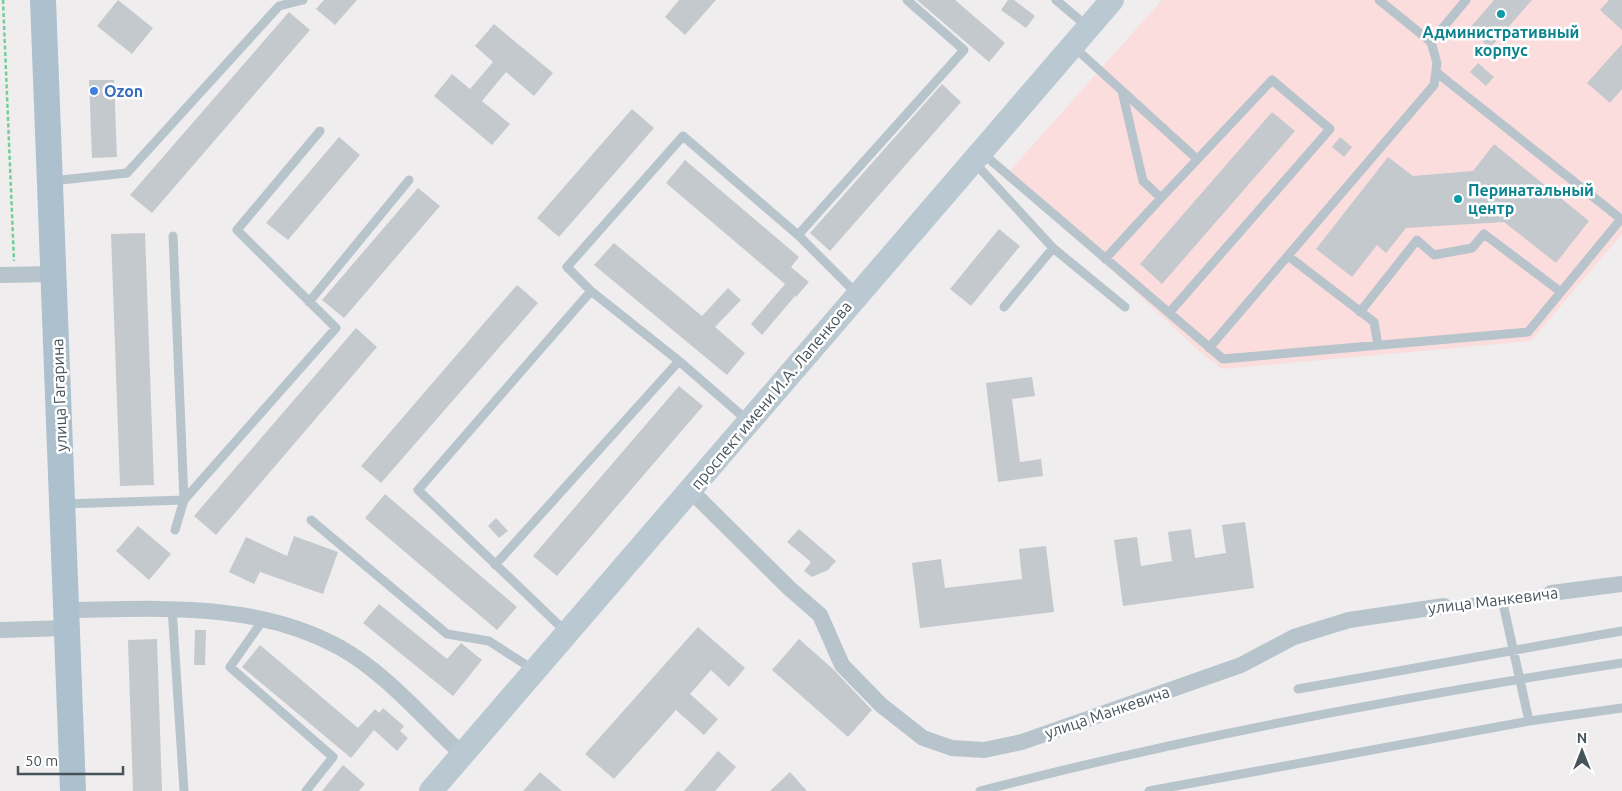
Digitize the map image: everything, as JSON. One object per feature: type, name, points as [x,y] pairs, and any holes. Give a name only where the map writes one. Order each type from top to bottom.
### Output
[{"type":"main road","name":"улица Гагарина","points":[[43,0],[73,791]]},
{"type":"main road","name":"проспект имени И.А. Лапенкова","points":[[431,791],[1112,0]]},
{"type":"street","points":[[7,275],[54,274]]},
{"type":"street","name":"улица Манкевича","points":[[690,490],[789,588],[820,615],[842,665],[881,706],[923,738],[952,748],[984,750],[1022,742],[1241,665],[1294,638],[1350,620],[1444,606]]},
{"type":"street","name":"улица Манкевича","points":[[1551,593],[1622,584]]},
{"type":"street","points":[[0,630],[67,619],[172,608],[207,610],[263,620],[310,633],[340,648],[379,676],[462,754]]},
{"type":"lane","points":[[51,181],[126,173],[280,6],[303,0]]},
{"type":"lane","points":[[798,235],[964,50],[907,0]]},
{"type":"lane","points":[[1056,0],[1088,26]]},
{"type":"lane","points":[[1209,348],[1434,85],[1437,62],[1431,42],[1379,0]]},
{"type":"lane","points":[[1431,42],[1466,0]]},
{"type":"lane","points":[[1072,45],[1197,159]]},
{"type":"lane","points":[[977,157],[1105,259],[1223,359],[1528,332],[1621,219],[1436,72]]},
{"type":"lane","points":[[1105,259],[1272,80],[1330,129],[1169,313]]},
{"type":"lane","points":[[1122,90],[1144,181],[1161,198]]},
{"type":"lane","points":[[63,504],[184,500],[336,328],[236,230],[320,131]]},
{"type":"lane","points":[[748,421],[679,361],[591,291],[566,267],[683,136],[798,235],[857,294]]},
{"type":"lane","points":[[977,157],[1054,248],[1125,307]]},
{"type":"lane","points":[[309,302],[409,180]]},
{"type":"lane","points":[[1360,312],[1418,240],[1434,255],[1472,248],[1484,234],[1561,292]]},
{"type":"lane","points":[[173,236],[184,500],[174,530]]},
{"type":"lane","points":[[1004,307],[1054,248]]},
{"type":"lane","points":[[1288,256],[1374,322],[1378,345]]},
{"type":"lane","points":[[566,632],[418,490],[591,291]]},
{"type":"lane","points":[[495,565],[679,361]]},
{"type":"lane","points":[[311,520],[447,634],[489,641],[534,670]]},
{"type":"lane","name":"улица Манкевича","points":[[1444,606],[1551,593]]},
{"type":"lane","points":[[1502,599],[1529,721]]},
{"type":"lane","points":[[172,608],[184,791]]},
{"type":"lane","points":[[263,620],[230,667],[333,757],[306,791]]},
{"type":"lane","points":[[1298,689],[1622,631]]},
{"type":"lane","points":[[980,791],[1068,768],[1202,738],[1520,679],[1622,663]]},
{"type":"lane","points":[[1149,791],[1529,721],[1622,708]]},
{"type":"path","points":[[3,0],[7,275]]},
{"type":"shaded area","points":[[1162,0],[1622,0],[1622,234],[1531,341],[1222,369],[1199,351],[1008,173]]},
{"type":"building","points":[[118,0],[153,28],[132,54],[97,26]]},
{"type":"building","points":[[324,0],[357,0],[335,25],[316,9]]},
{"type":"building","points":[[679,0],[716,0],[685,35],[665,17]]},
{"type":"building","points":[[917,0],[955,0],[1005,43],[989,62]]},
{"type":"building","points":[[1008,0],[1014,0],[1035,16],[1026,28],[1001,10]]},
{"type":"building","name":"Административный корпус","points":[[1494,0],[1532,0],[1490,48],[1469,29]]},
{"type":"building","points":[[1609,0],[1622,0],[1622,30],[1600,10]]},
{"type":"building","points":[[289,12],[310,30],[152,213],[130,195]]},
{"type":"building","points":[[494,24],[553,73],[534,96],[506,72],[482,101],[510,124],[492,145],[434,96],[452,74],[470,89],[493,62],[475,46]]},
{"type":"building","points":[[1622,44],[1622,89],[1610,103],[1587,83]]},
{"type":"building","points":[[1478,63],[1494,77],[1486,86],[1470,72]]},
{"type":"building","points":[[89,80],[114,80],[117,157],[92,158]]},
{"type":"building","points":[[942,84],[961,102],[830,251],[810,233]]},
{"type":"building","points":[[632,109],[654,128],[559,237],[537,218]]},
{"type":"building","points":[[1272,112],[1295,131],[1162,284],[1140,264]]},
{"type":"building","points":[[339,137],[360,155],[288,240],[266,223]]},
{"type":"building","points":[[1340,137],[1352,147],[1344,157],[1332,147]]},
{"type":"building","name":"Перинатальный центр","points":[[1494,144],[1589,221],[1556,263],[1504,222],[1406,228],[1386,253],[1377,245],[1352,277],[1316,249],[1388,157],[1413,176],[1473,171]]},
{"type":"building","points":[[685,160],[799,257],[791,267],[809,282],[762,335],[751,324],[785,284],[666,183]]},
{"type":"building","points":[[418,188],[440,206],[344,318],[322,300]]},
{"type":"building","points":[[999,229],[1020,246],[971,306],[950,289]]},
{"type":"building","points":[[145,233],[154,485],[120,486],[111,234]]},
{"type":"building","points":[[614,243],[702,316],[728,288],[741,300],[715,327],[745,353],[727,375],[594,265]]},
{"type":"building","points":[[517,285],[538,303],[381,483],[361,466]]},
{"type":"building","points":[[356,328],[377,347],[216,535],[194,516]]},
{"type":"building","points":[[1032,377],[1035,396],[1012,399],[1020,462],[1041,459],[1043,476],[998,482],[986,383]]},
{"type":"building","points":[[679,386],[703,406],[557,576],[533,556]]},
{"type":"building","points":[[385,494],[517,607],[497,630],[365,518]]},
{"type":"building","points":[[496,518],[508,531],[499,538],[488,526]]},
{"type":"building","points":[[1245,522],[1254,588],[1123,606],[1114,540],[1137,537],[1141,566],[1172,561],[1168,532],[1191,529],[1195,558],[1226,553],[1222,525]]},
{"type":"building","points":[[138,526],[171,554],[149,580],[116,551]]},
{"type":"building","points":[[799,529],[836,561],[828,570],[812,577],[804,571],[811,562],[787,542]]},
{"type":"building","points":[[294,536],[338,552],[323,594],[260,572],[254,584],[229,572],[246,537],[287,556]]},
{"type":"building","points":[[1046,546],[1054,612],[920,628],[912,563],[941,559],[945,588],[1022,579],[1019,549]]},
{"type":"building","points":[[379,604],[447,659],[461,643],[482,660],[453,696],[363,623]]},
{"type":"building","points":[[698,627],[745,668],[729,687],[711,670],[690,694],[718,719],[704,735],[676,710],[614,779],[585,754]]},
{"type":"building","points":[[195,630],[206,630],[205,665],[194,665]]},
{"type":"building","points":[[157,639],[162,791],[133,791],[128,640]]},
{"type":"building","points":[[799,639],[833,669],[872,710],[848,737],[772,670]]},
{"type":"building","points":[[260,645],[358,728],[375,709],[379,713],[383,708],[404,726],[400,731],[408,738],[397,751],[374,730],[351,758],[242,667]]},
{"type":"building","points":[[718,751],[736,767],[715,791],[684,791]]},
{"type":"building","points":[[343,765],[365,784],[359,791],[322,791]]},
{"type":"building","points":[[540,772],[562,791],[523,791]]},
{"type":"building","points":[[790,772],[807,791],[770,791]]},
{"type":"place","name":"Административный корпус","points":[[1501,14]]},
{"type":"place","name":"Ozon","points":[[94,91]]},
{"type":"place","name":"Перинатальный центр","points":[[1458,199]]}]
